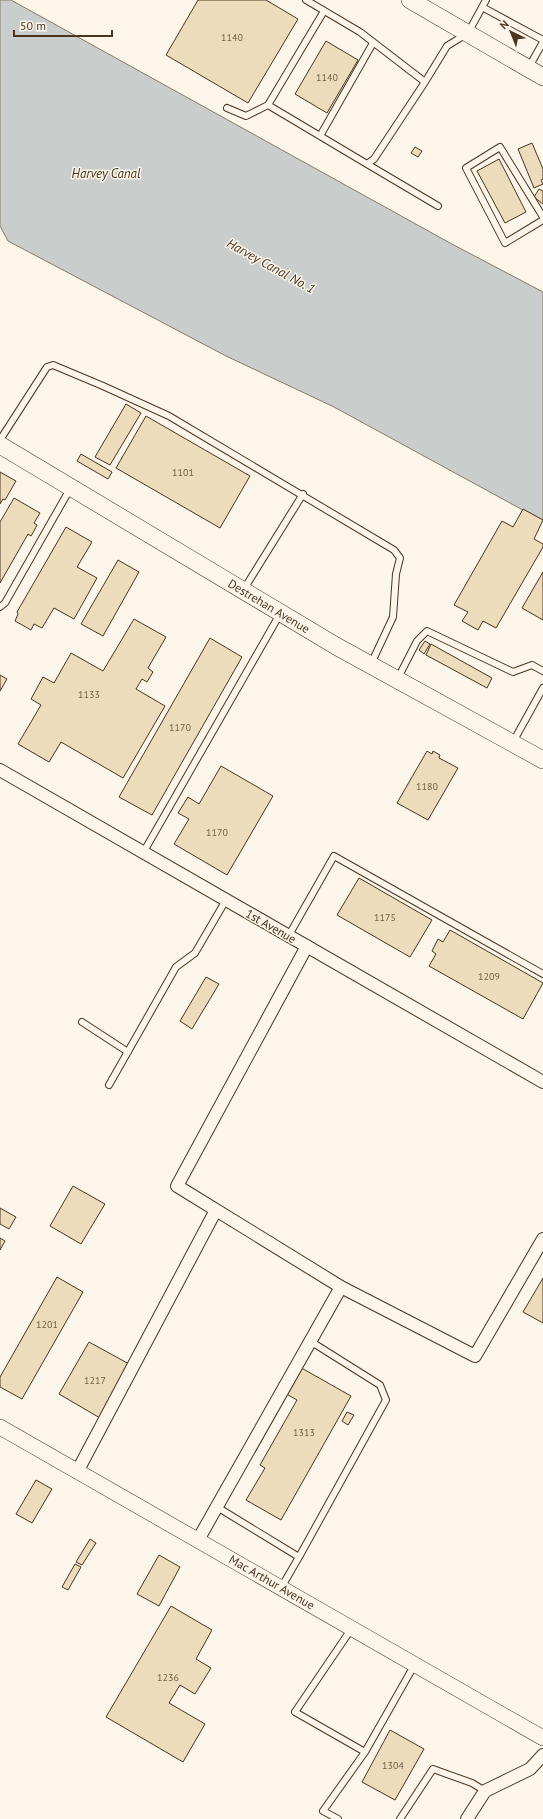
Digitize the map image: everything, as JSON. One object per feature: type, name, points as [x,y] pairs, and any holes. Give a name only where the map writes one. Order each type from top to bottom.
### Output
[{"type":"main road","points":[[410,0],[536,73]]},
{"type":"main road","name":"Destrehan Avenue","points":[[0,445],[281,613],[371,665],[543,760]]},
{"type":"street","name":"1st Avenue","points":[[0,770],[543,1082]]},
{"type":"street","points":[[306,946],[177,1186],[341,1287],[475,1356],[543,1239]]},
{"type":"street","points":[[77,1472],[216,1210]]},
{"type":"street","points":[[198,1540],[341,1287]]},
{"type":"street","name":"Mac Arthur Avenue","points":[[0,1427],[543,1738]]},
{"type":"street","points":[[467,1819],[485,1791],[530,1768],[543,1755]]},
{"type":"lane","points":[[306,0],[360,32],[425,82]]},
{"type":"lane","points":[[367,164],[374,159],[447,46],[468,33],[486,0]]},
{"type":"lane","points":[[482,7],[543,41],[536,73]]},
{"type":"lane","points":[[227,108],[246,116],[268,105],[324,11]]},
{"type":"lane","points":[[320,136],[373,43]]},
{"type":"lane","points":[[268,105],[438,206]]},
{"type":"lane","points":[[543,217],[500,147],[466,168],[505,243],[543,220]]},
{"type":"lane","points":[[0,440],[47,367],[53,365],[169,416],[302,494],[394,550],[400,558],[396,574],[393,617],[371,665]]},
{"type":"lane","points":[[0,607],[5,603],[71,488]]},
{"type":"lane","points":[[243,590],[302,494]]},
{"type":"lane","points":[[143,853],[281,613]]},
{"type":"lane","points":[[397,679],[417,641],[427,631],[513,672],[532,665],[543,671]]},
{"type":"lane","points":[[512,742],[543,688]]},
{"type":"lane","points":[[288,935],[334,856],[543,974]]},
{"type":"lane","points":[[109,1085],[176,967],[195,953],[226,900]]},
{"type":"lane","points":[[82,1022],[128,1052]]},
{"type":"lane","points":[[281,1588],[386,1400],[380,1385],[310,1340]]},
{"type":"lane","points":[[217,1507],[299,1557]]},
{"type":"lane","points":[[352,1628],[295,1712],[365,1752]]},
{"type":"lane","points":[[338,1819],[323,1811],[365,1752],[415,1664]]},
{"type":"lane","points":[[400,1819],[433,1770],[472,1783],[485,1791]]},
{"type":"water","name":"Harvey Canal","points":[[0,0],[11,0],[450,243],[543,292],[543,521],[334,407],[226,356],[8,241],[0,226]]},
{"type":"building","points":[[198,0],[266,0],[298,19],[248,103],[166,55]]},
{"type":"building","points":[[326,41],[358,60],[327,113],[295,94]]},
{"type":"building","points":[[532,143],[543,169],[543,179],[541,180],[543,184],[534,188],[518,149]]},
{"type":"building","points":[[415,147],[422,151],[418,157],[411,153]]},
{"type":"building","points":[[499,159],[526,212],[505,223],[477,171]]},
{"type":"building","points":[[539,189],[543,191],[543,204],[534,197]]},
{"type":"building","points":[[126,404],[141,413],[110,465],[95,457]]},
{"type":"building","points":[[146,416],[250,476],[220,528],[116,468]]},
{"type":"building","points":[[81,454],[112,472],[108,479],[77,461]]},
{"type":"building","points":[[0,472],[16,481],[5,500],[3,499],[0,504]]},
{"type":"building","points":[[14,498],[40,513],[34,523],[37,525],[34,531],[31,536],[28,534],[0,583],[0,522]]},
{"type":"building","points":[[523,509],[543,520],[534,539],[543,544],[543,547],[496,628],[483,621],[478,630],[462,621],[468,612],[454,605],[502,521],[513,527]]},
{"type":"building","points":[[66,527],[92,542],[77,567],[97,578],[74,619],[54,608],[42,628],[34,624],[31,630],[15,621],[18,614],[17,612]]},
{"type":"building","points":[[118,560],[139,572],[103,636],[81,624]]},
{"type":"building","points":[[543,572],[543,620],[522,608]]},
{"type":"building","points":[[134,619],[166,637],[148,668],[153,672],[147,682],[142,679],[136,689],[165,706],[123,778],[61,742],[49,762],[18,744],[41,705],[31,699],[43,677],[54,683],[71,653],[103,671]]},
{"type":"building","points":[[210,638],[242,657],[152,815],[119,797]]},
{"type":"building","points":[[425,641],[430,644],[424,654],[419,650]]},
{"type":"building","points":[[431,644],[492,678],[487,688],[426,655]]},
{"type":"building","points":[[0,675],[7,679],[0,691]]},
{"type":"building","points":[[427,751],[432,754],[433,751],[440,755],[439,758],[458,768],[428,820],[397,803]]},
{"type":"building","points":[[221,766],[273,796],[227,875],[174,844],[189,819],[178,813],[188,797],[199,804]]},
{"type":"building","points":[[359,878],[432,920],[410,957],[337,915]]},
{"type":"building","points":[[450,930],[543,983],[523,1019],[429,966],[436,954],[432,951],[438,939],[443,942]]},
{"type":"building","points":[[206,977],[219,984],[192,1029],[180,1021]]},
{"type":"building","points":[[73,1186],[105,1204],[81,1244],[50,1226]]},
{"type":"building","points":[[0,1208],[16,1217],[9,1229],[0,1224]]},
{"type":"building","points":[[0,1238],[5,1241],[0,1250]]},
{"type":"building","points":[[57,1277],[83,1292],[22,1399],[0,1387],[0,1377]]},
{"type":"building","points":[[543,1278],[543,1323],[523,1312]]},
{"type":"building","points":[[89,1342],[131,1365],[100,1418],[59,1394]]},
{"type":"building","points":[[298,1366],[351,1396],[281,1520],[246,1500],[265,1468],[260,1465],[297,1400],[283,1392]]},
{"type":"building","points":[[347,1412],[354,1415],[348,1425],[342,1421]]},
{"type":"building","points":[[36,1480],[52,1489],[32,1523],[16,1514]]},
{"type":"building","points":[[90,1539],[96,1543],[82,1565],[76,1562]]},
{"type":"building","points":[[159,1555],[180,1567],[159,1606],[137,1594]]},
{"type":"building","points":[[75,1564],[81,1567],[68,1590],[62,1587]]},
{"type":"building","points":[[171,1606],[212,1630],[196,1659],[211,1668],[195,1694],[180,1685],[169,1703],[205,1724],[183,1762],[106,1717]]},
{"type":"building","points":[[390,1730],[424,1749],[395,1800],[362,1782]]},
{"type":"water label","name":"Harvey Canal No. 1","points":[[271,266]]}]
